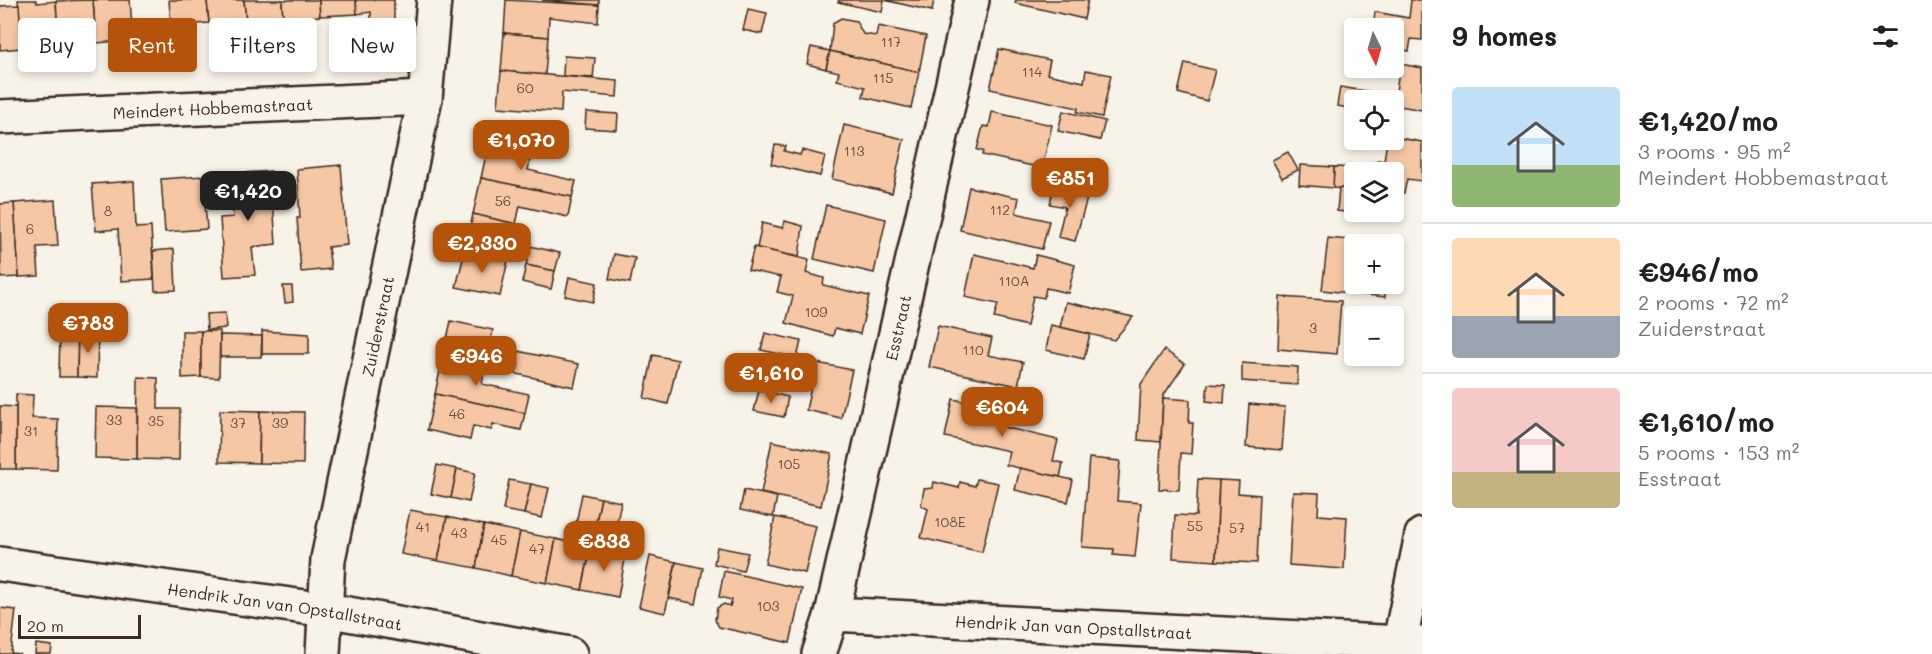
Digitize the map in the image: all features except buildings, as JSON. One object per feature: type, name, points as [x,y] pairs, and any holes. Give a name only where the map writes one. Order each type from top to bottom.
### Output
[{"type":"street","name":"Zuiderstraat","points":[[324,654],[328,559],[425,98],[434,0]]},
{"type":"street","name":"Esstraat","points":[[819,654],[832,614],[972,0]]},
{"type":"street","name":"Meindert Hobbemastraat","points":[[0,117],[425,98]]},
{"type":"street","points":[[1411,643],[1422,535]]},
{"type":"street","name":"Hendrik Jan van Opstallstraat","points":[[0,564],[326,610],[570,654]]},
{"type":"street","name":"Hendrik Jan van Opstallstraat","points":[[832,614],[1411,643]]}]
